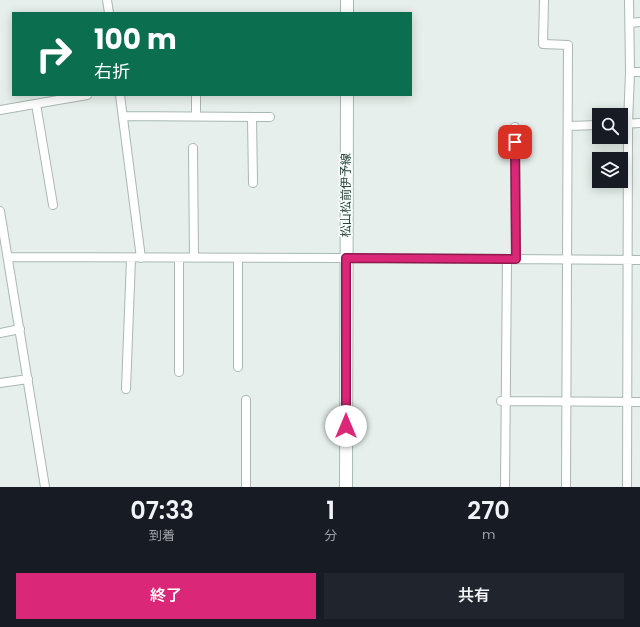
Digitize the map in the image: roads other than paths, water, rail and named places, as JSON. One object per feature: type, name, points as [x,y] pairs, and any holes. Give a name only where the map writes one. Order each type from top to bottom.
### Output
[{"type":"main road","points":[[347,0],[347,12]]},
{"type":"main road","name":"松山松前伊予線","points":[[346,487],[347,96]]},
{"type":"street","points":[[107,0],[109,12]]},
{"type":"street","points":[[544,0],[543,44],[568,45],[566,487]]},
{"type":"street","points":[[626,108],[630,72],[630,0]]},
{"type":"street","points":[[630,23],[640,22]]},
{"type":"street","points":[[630,72],[640,72]]},
{"type":"street","points":[[0,110],[81,96]]},
{"type":"street","points":[[120,96],[141,258]]},
{"type":"street","points":[[196,96],[196,116]]},
{"type":"street","points":[[36,104],[53,205]]},
{"type":"street","points":[[122,116],[270,117]]},
{"type":"street","points":[[252,117],[253,182]]},
{"type":"street","points":[[628,124],[640,123]]},
{"type":"street","points":[[568,126],[592,124]]},
{"type":"street","points":[[515,127],[516,259]]},
{"type":"street","points":[[624,144],[627,260],[627,487]]},
{"type":"street","points":[[192,148],[194,258]]},
{"type":"street","points":[[0,211],[2,236],[8,258],[45,487]]},
{"type":"street","points":[[8,258],[640,260]]},
{"type":"street","points":[[126,388],[130,258]]},
{"type":"street","points":[[179,258],[179,372]]},
{"type":"street","points":[[238,258],[238,367]]},
{"type":"street","points":[[505,487],[503,401],[507,259]]},
{"type":"street","points":[[0,333],[20,329]]},
{"type":"street","points":[[0,383],[28,379]]},
{"type":"street","points":[[246,400],[246,487]]},
{"type":"street","points":[[503,401],[640,402]]}]
